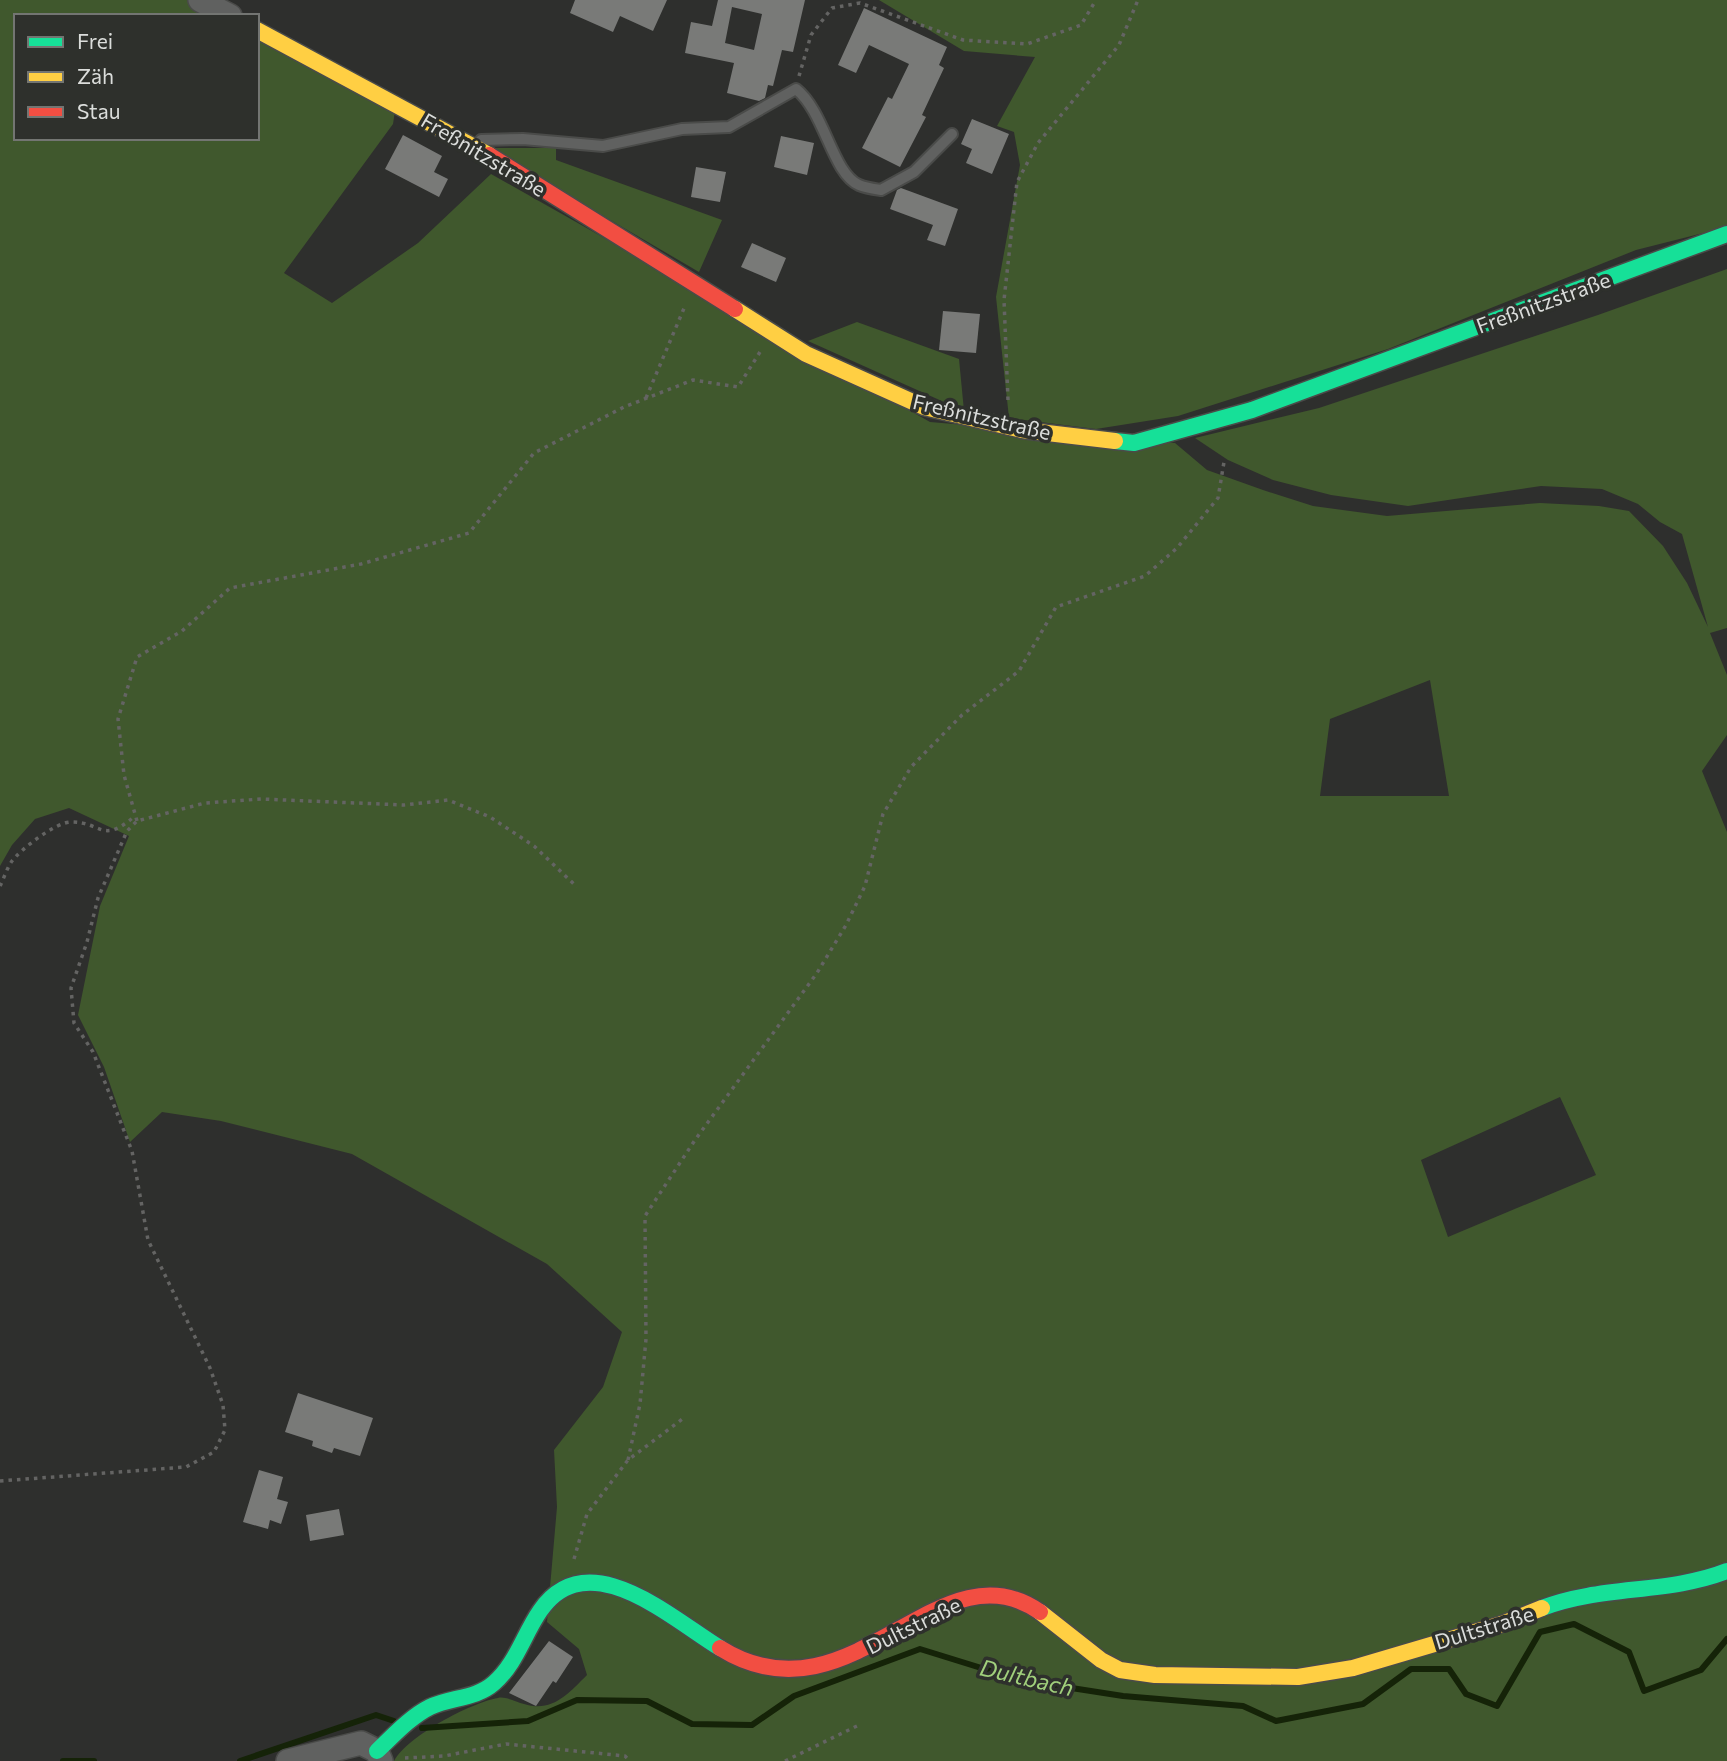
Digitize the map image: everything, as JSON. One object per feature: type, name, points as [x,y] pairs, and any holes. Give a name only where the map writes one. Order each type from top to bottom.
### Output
[{"type":"street","points":[[201,0],[226,14]]},
{"type":"street","name":"Freßnitzstraße","points":[[259,31],[468,141],[806,354],[924,407],[1009,427],[1134,443],[1252,410],[1727,234]]},
{"type":"street","name":"Dultstraße","points":[[569,1586],[603,1584],[628,1590],[659,1606],[731,1657],[757,1667],[788,1670],[862,1651],[920,1618],[965,1598],[993,1594],[1021,1601],[1049,1617],[1086,1651],[1107,1665],[1134,1674],[1303,1677],[1345,1670],[1507,1622],[1560,1602],[1707,1578],[1727,1572]]},
{"type":"street","points":[[288,1761],[361,1743],[379,1756],[403,1728],[426,1708],[471,1698],[499,1680],[518,1656],[544,1604],[569,1586]]},
{"type":"lane","points":[[468,141],[523,139],[603,146],[682,129],[729,127],[796,89],[811,101],[841,168],[857,184],[881,190],[914,172],[953,134]]},
{"type":"path","points":[[796,89],[811,35],[832,8],[860,3],[963,40],[1027,44],[1081,25],[1096,0]]},
{"type":"path","points":[[1009,427],[1004,300],[1017,182],[1038,143],[1119,45],[1138,0]]},
{"type":"path","points":[[646,398],[694,284]]},
{"type":"path","points":[[136,818],[124,775],[118,719],[137,657],[183,631],[230,588],[361,564],[469,533],[534,453],[646,398],[693,380],[738,387],[772,333]]},
{"type":"path","points":[[628,1460],[640,1404],[646,1339],[645,1216],[695,1140],[817,973],[846,925],[865,886],[883,814],[911,767],[962,715],[1019,671],[1056,607],[1145,576],[1177,548],[1218,498],[1224,463]]},
{"type":"path","points":[[0,886],[13,860],[51,828],[70,822],[103,833],[124,826],[136,818],[205,803],[261,799],[404,805],[448,800],[490,817],[534,846],[578,887]]},
{"type":"path","points":[[0,1481],[186,1466],[214,1452],[225,1430],[223,1405],[210,1368],[148,1240],[132,1151],[93,1052],[74,1023],[71,988],[98,898],[127,831],[136,818]]},
{"type":"path","points":[[569,1586],[587,1514],[628,1460],[685,1417]]},
{"type":"path","points":[[785,1761],[861,1724]]},
{"type":"path","points":[[379,1756],[393,1759],[444,1756],[506,1744],[625,1756],[630,1761]]},
{"type":"green space","points":[[0,0],[216,0],[239,14],[14,14],[14,140],[259,140],[259,25],[397,98],[393,124],[284,273],[332,303],[418,243],[491,174],[930,422],[1175,443],[1207,470],[1263,490],[1313,506],[1387,516],[1540,503],[1599,506],[1629,511],[1663,546],[1687,583],[1708,627],[1682,534],[1660,522],[1638,504],[1602,489],[1541,486],[1408,506],[1331,495],[1273,480],[1228,460],[1195,438],[1319,408],[1727,269],[1727,628],[1710,633],[1727,675],[1727,735],[1702,771],[1727,832],[1727,1761],[394,1761],[401,1751],[426,1731],[472,1706],[501,1698],[534,1706],[551,1704],[566,1695],[587,1675],[579,1649],[547,1622],[557,1507],[554,1450],[603,1387],[622,1332],[547,1264],[352,1154],[221,1121],[162,1112],[130,1142],[104,1067],[78,1015],[100,906],[129,836],[69,808],[35,819],[12,845],[0,866]],"holes":[[[1430,680],[1449,796],[1320,796],[1330,719]],[[1560,1097],[1596,1175],[1448,1237],[1421,1160]]]},
{"type":"green space","points":[[879,0],[1727,0],[1727,227],[1636,250],[1388,349],[1178,416],[1096,429],[1009,418],[996,297],[1020,165],[1014,132],[997,126],[1035,57],[964,51]]},
{"type":"green space","points":[[487,148],[556,148],[556,160],[722,220],[699,272]]},
{"type":"green space","points":[[857,322],[959,359],[964,411],[808,341]]},
{"type":"building","points":[[575,0],[667,0],[653,31],[620,16],[613,32],[570,13]]},
{"type":"building","points":[[718,0],[805,0],[793,52],[782,50],[773,86],[768,85],[765,98],[759,101],[727,93],[734,63],[685,53],[691,22],[712,26]],"holes":[[[732,7],[762,14],[754,50],[725,43]]]},
{"type":"building","points":[[864,8],[947,47],[939,65],[944,68],[922,115],[926,117],[900,167],[862,148],[888,97],[892,99],[909,64],[869,45],[856,73],[838,65]]},
{"type":"building","points":[[972,119],[1009,134],[992,174],[966,163],[972,149],[961,144]]},
{"type":"building","points":[[403,135],[442,156],[434,172],[448,179],[439,197],[385,169]]},
{"type":"building","points":[[781,136],[814,143],[807,175],[774,167]]},
{"type":"building","points":[[696,167],[726,172],[720,202],[691,197]]},
{"type":"building","points":[[901,188],[958,209],[945,246],[927,240],[933,225],[890,209],[897,190]]},
{"type":"building","points":[[752,243],[786,258],[776,282],[741,267]]},
{"type":"building","points":[[943,311],[980,314],[976,353],[939,350]]},
{"type":"building","points":[[298,1393],[373,1418],[360,1456],[334,1448],[332,1453],[312,1446],[313,1441],[285,1432]]},
{"type":"building","points":[[259,1470],[283,1477],[277,1499],[288,1502],[281,1524],[270,1520],[268,1529],[243,1522]]},
{"type":"building","points":[[339,1509],[344,1535],[310,1541],[306,1515]]},
{"type":"building","points":[[549,1641],[573,1657],[556,1683],[553,1681],[536,1706],[509,1693]]},
{"type":"waterway","name":"Dultbach","points":[[422,1728],[528,1721],[577,1700],[647,1701],[692,1724],[752,1725],[794,1696],[920,1649],[1020,1680],[1123,1696],[1243,1706],[1276,1721],[1363,1704],[1411,1669],[1449,1669],[1466,1694],[1497,1706],[1540,1632],[1574,1624],[1629,1652],[1644,1691],[1701,1670],[1727,1639]]},
{"type":"waterway","name":"Dultbach","points":[[240,1761],[376,1715],[394,1721]]},
{"type":"waterway","name":"Dultbach","points":[[63,1761],[94,1761]]},
{"type":"traffic: fast","points":[[1115,441],[1134,443],[1252,410],[1727,234]]},
{"type":"traffic: fast","points":[[1542,1608],[1588,1596],[1682,1583],[1727,1571]]},
{"type":"traffic: fast","points":[[377,1751],[423,1711],[479,1692],[494,1683],[514,1658],[540,1611],[560,1591],[582,1583],[605,1584],[630,1592],[655,1605],[720,1648]]},
{"type":"traffic: slow","points":[[259,31],[489,155]]},
{"type":"traffic: slow","points":[[735,309],[806,354],[924,407],[1022,430],[1115,441]]},
{"type":"traffic: slow","points":[[1040,1612],[1101,1660],[1120,1670],[1155,1675],[1298,1677],[1353,1668],[1502,1624],[1542,1608]]},
{"type":"traffic: jam","points":[[489,155],[735,309]]},
{"type":"traffic: jam","points":[[720,1648],[767,1667],[811,1667],[852,1654],[928,1613],[965,1599],[1002,1596],[1040,1612]]}]
